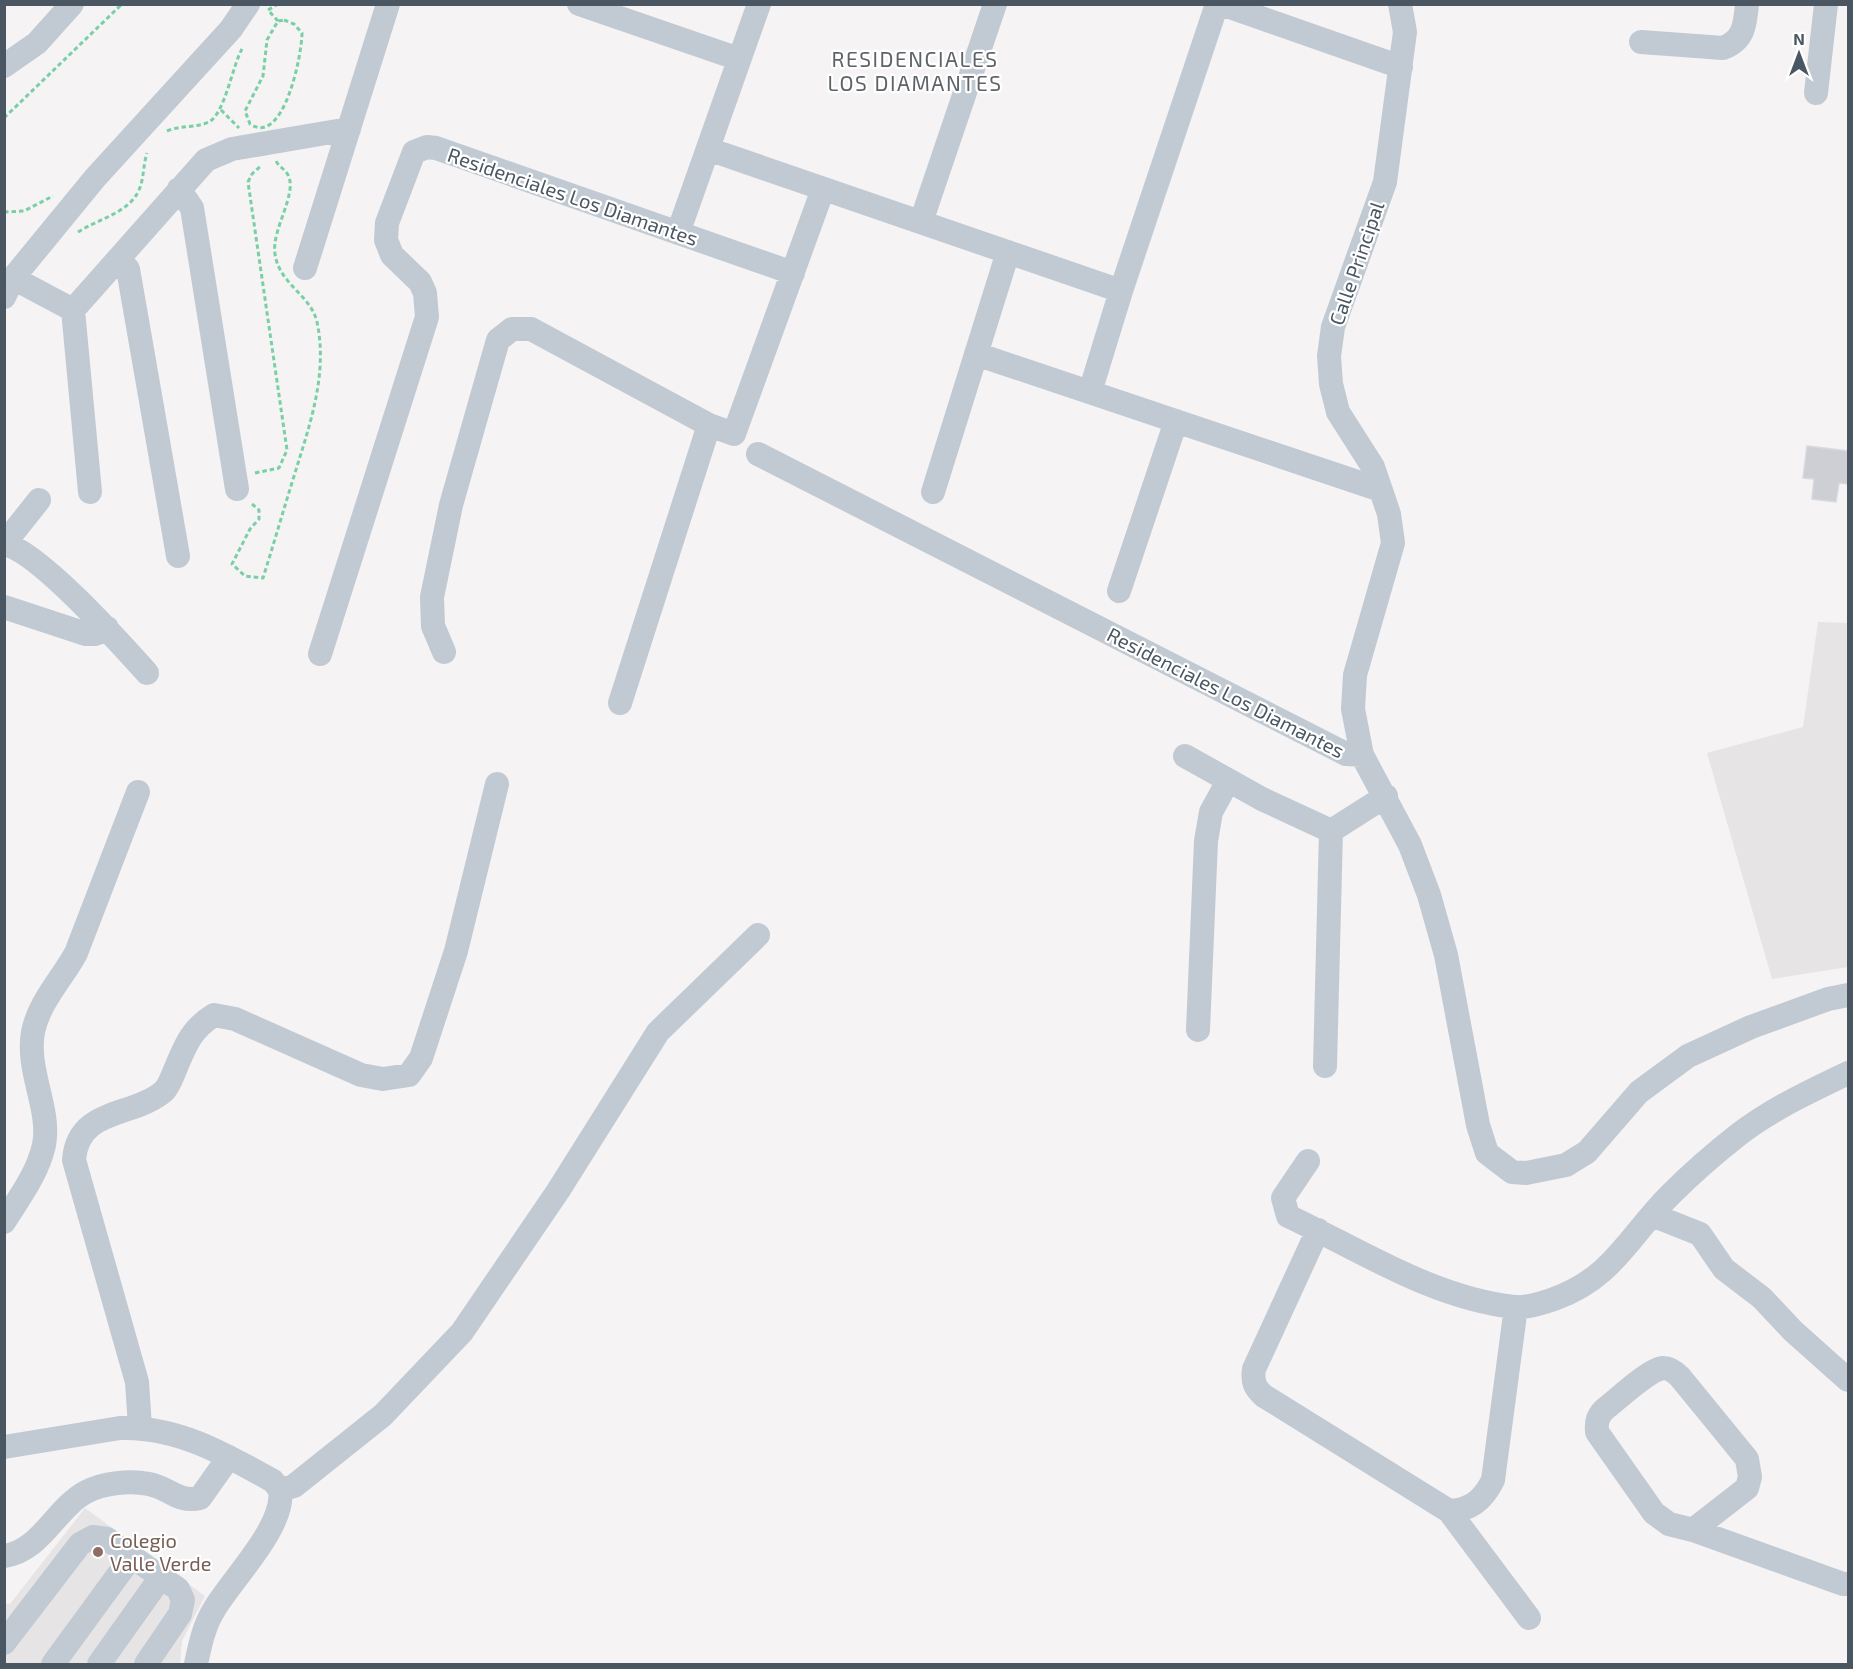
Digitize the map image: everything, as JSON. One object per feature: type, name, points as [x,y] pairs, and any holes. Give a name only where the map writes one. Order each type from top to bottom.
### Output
[{"type":"street","points":[[4,66],[37,43],[72,4]]},
{"type":"street","points":[[305,268],[388,4]]},
{"type":"street","points":[[579,4],[740,59]]},
{"type":"street","points":[[678,233],[759,4]]},
{"type":"street","points":[[921,222],[995,4]]},
{"type":"street","points":[[1090,392],[1121,291],[1219,4],[1401,67]]},
{"type":"street","name":"Calle Principal","points":[[1362,755],[1353,709],[1355,675],[1393,543],[1392,527],[1373,467],[1338,412],[1331,384],[1329,356],[1332,327],[1385,182],[1405,32],[1400,4]]},
{"type":"street","points":[[1641,42],[1723,48],[1734,44],[1744,28],[1747,4]]},
{"type":"street","points":[[1816,93],[1826,4]]},
{"type":"street","points":[[73,310],[9,287],[95,178],[231,28],[260,10]]},
{"type":"street","points":[[90,492],[73,310],[206,160],[217,153],[275,152],[349,129]]},
{"type":"street","name":"Residenciales Los Diamantes","points":[[320,654],[424,329],[427,305],[420,282],[392,255],[385,231],[411,155],[422,147],[436,148],[793,273]]},
{"type":"street","points":[[708,149],[1121,291]]},
{"type":"street","points":[[179,189],[192,208],[245,488]]},
{"type":"street","points":[[444,652],[431,614],[442,543],[495,345],[502,335],[512,329],[531,329],[709,425],[732,435],[736,432],[822,189]]},
{"type":"street","points":[[933,492],[1008,252]]},
{"type":"street","points":[[118,259],[128,269],[178,556]]},
{"type":"street","points":[[976,354],[1381,490]]},
{"type":"street","points":[[1119,591],[1176,421]]},
{"type":"street","points":[[620,703],[709,425]]},
{"type":"street","name":"Residenciales Los Diamantes","points":[[758,454],[1346,754],[1362,755],[1386,796],[1410,845],[1432,905],[1446,955],[1478,1125],[1487,1153],[1512,1172],[1545,1170],[1566,1165],[1587,1152],[1639,1092],[1688,1056],[1751,1027],[1828,999],[1848,995]]},
{"type":"street","points":[[39,500],[4,544],[25,552],[107,628],[147,673]]},
{"type":"street","points":[[4,607],[86,634],[95,634],[107,628]]},
{"type":"street","points":[[1185,756],[1228,781],[1331,831]]},
{"type":"street","points":[[1198,1030],[1206,842],[1211,812],[1228,781]]},
{"type":"street","points":[[140,1427],[137,1382],[74,1160],[76,1142],[86,1129],[102,1119],[151,1101],[166,1089],[187,1038],[200,1023],[214,1015],[235,1019],[361,1075],[383,1078],[409,1075],[421,1058],[456,951],[497,784]]},
{"type":"street","points":[[4,1222],[35,1170],[44,1144],[43,1121],[30,1057],[33,1031],[41,1005],[63,977],[76,953],[138,792]]},
{"type":"street","points":[[1331,831],[1386,796]]},
{"type":"street","points":[[1325,1066],[1331,831]]},
{"type":"street","points":[[280,1490],[294,1486],[383,1415],[462,1332],[558,1191],[658,1032],[758,935]]},
{"type":"street","points":[[1308,1161],[1283,1198],[1288,1216],[1421,1281],[1464,1296],[1516,1307],[1546,1302],[1573,1293],[1600,1276],[1669,1196],[1739,1135],[1792,1099],[1848,1073]]},
{"type":"street","points":[[1652,1215],[1700,1234],[1724,1269],[1762,1298],[1792,1331],[1848,1380]]},
{"type":"street","points":[[1318,1230],[1254,1369],[1252,1378],[1256,1388],[1449,1511],[1529,1617]]},
{"type":"street","points":[[1449,1511],[1464,1510],[1478,1502],[1493,1480],[1516,1307]]},
{"type":"street","points":[[1693,1530],[1747,1488],[1750,1478],[1747,1459],[1680,1377],[1674,1371],[1663,1368],[1652,1373],[1599,1414],[1597,1432],[1654,1513],[1669,1524],[1693,1530],[1848,1584]]},
{"type":"street","points":[[4,1447],[120,1428],[140,1427],[201,1442],[273,1481],[280,1490],[282,1500],[276,1520],[214,1609],[201,1639],[196,1665]]},
{"type":"street","points":[[4,1556],[30,1546],[59,1515],[86,1492],[109,1484],[149,1484],[187,1501],[200,1498],[229,1457]]},
{"type":"street","points":[[4,1643],[80,1544],[93,1538],[107,1539],[178,1588],[183,1600],[180,1614],[146,1665]]},
{"type":"street","points":[[53,1665],[132,1556]]},
{"type":"street","points":[[99,1665],[161,1577]]},
{"type":"path","points":[[4,118],[122,4]]},
{"type":"path","points":[[260,10],[270,4]]},
{"type":"path","points":[[260,10],[278,4]]},
{"type":"path","points":[[260,10],[278,21],[294,24],[302,33],[300,58],[278,117],[270,127],[259,129],[250,124],[245,111],[259,87],[266,62],[267,40],[278,21]]},
{"type":"path","points":[[159,137],[175,128],[200,125],[217,116],[231,74],[247,40]]},
{"type":"path","points":[[72,237],[120,210],[135,198],[142,180],[148,152]]},
{"type":"path","points":[[275,152],[288,175],[290,186],[274,238],[275,256],[281,274],[302,299],[313,307],[318,323],[319,363],[317,399],[263,578],[245,576],[232,564],[250,529],[259,519],[259,510],[253,506],[245,488],[255,472],[279,468],[287,450],[248,182],[252,174],[275,152]]},
{"type":"path","points":[[4,213],[24,211],[60,192]]},
{"type":"shaded area","points":[[1818,622],[1848,623],[1848,967],[1772,979],[1707,753],[1803,727]]},
{"type":"shaded area","name":"Colegio Valle Verde","points":[[85,1508],[205,1596],[182,1641],[180,1664],[5,1664],[4,1603],[10,1604]]},
{"type":"building","points":[[1807,446],[1848,451],[1848,484],[1839,483],[1836,502],[1812,499],[1814,479],[1803,478]]},
{"type":"place","name":"Colegio Valle Verde","points":[[98,1552]]},
{"type":"district","name":"RESIDENCIALES LOS DIAMANTES","points":[[915,70]]}]
